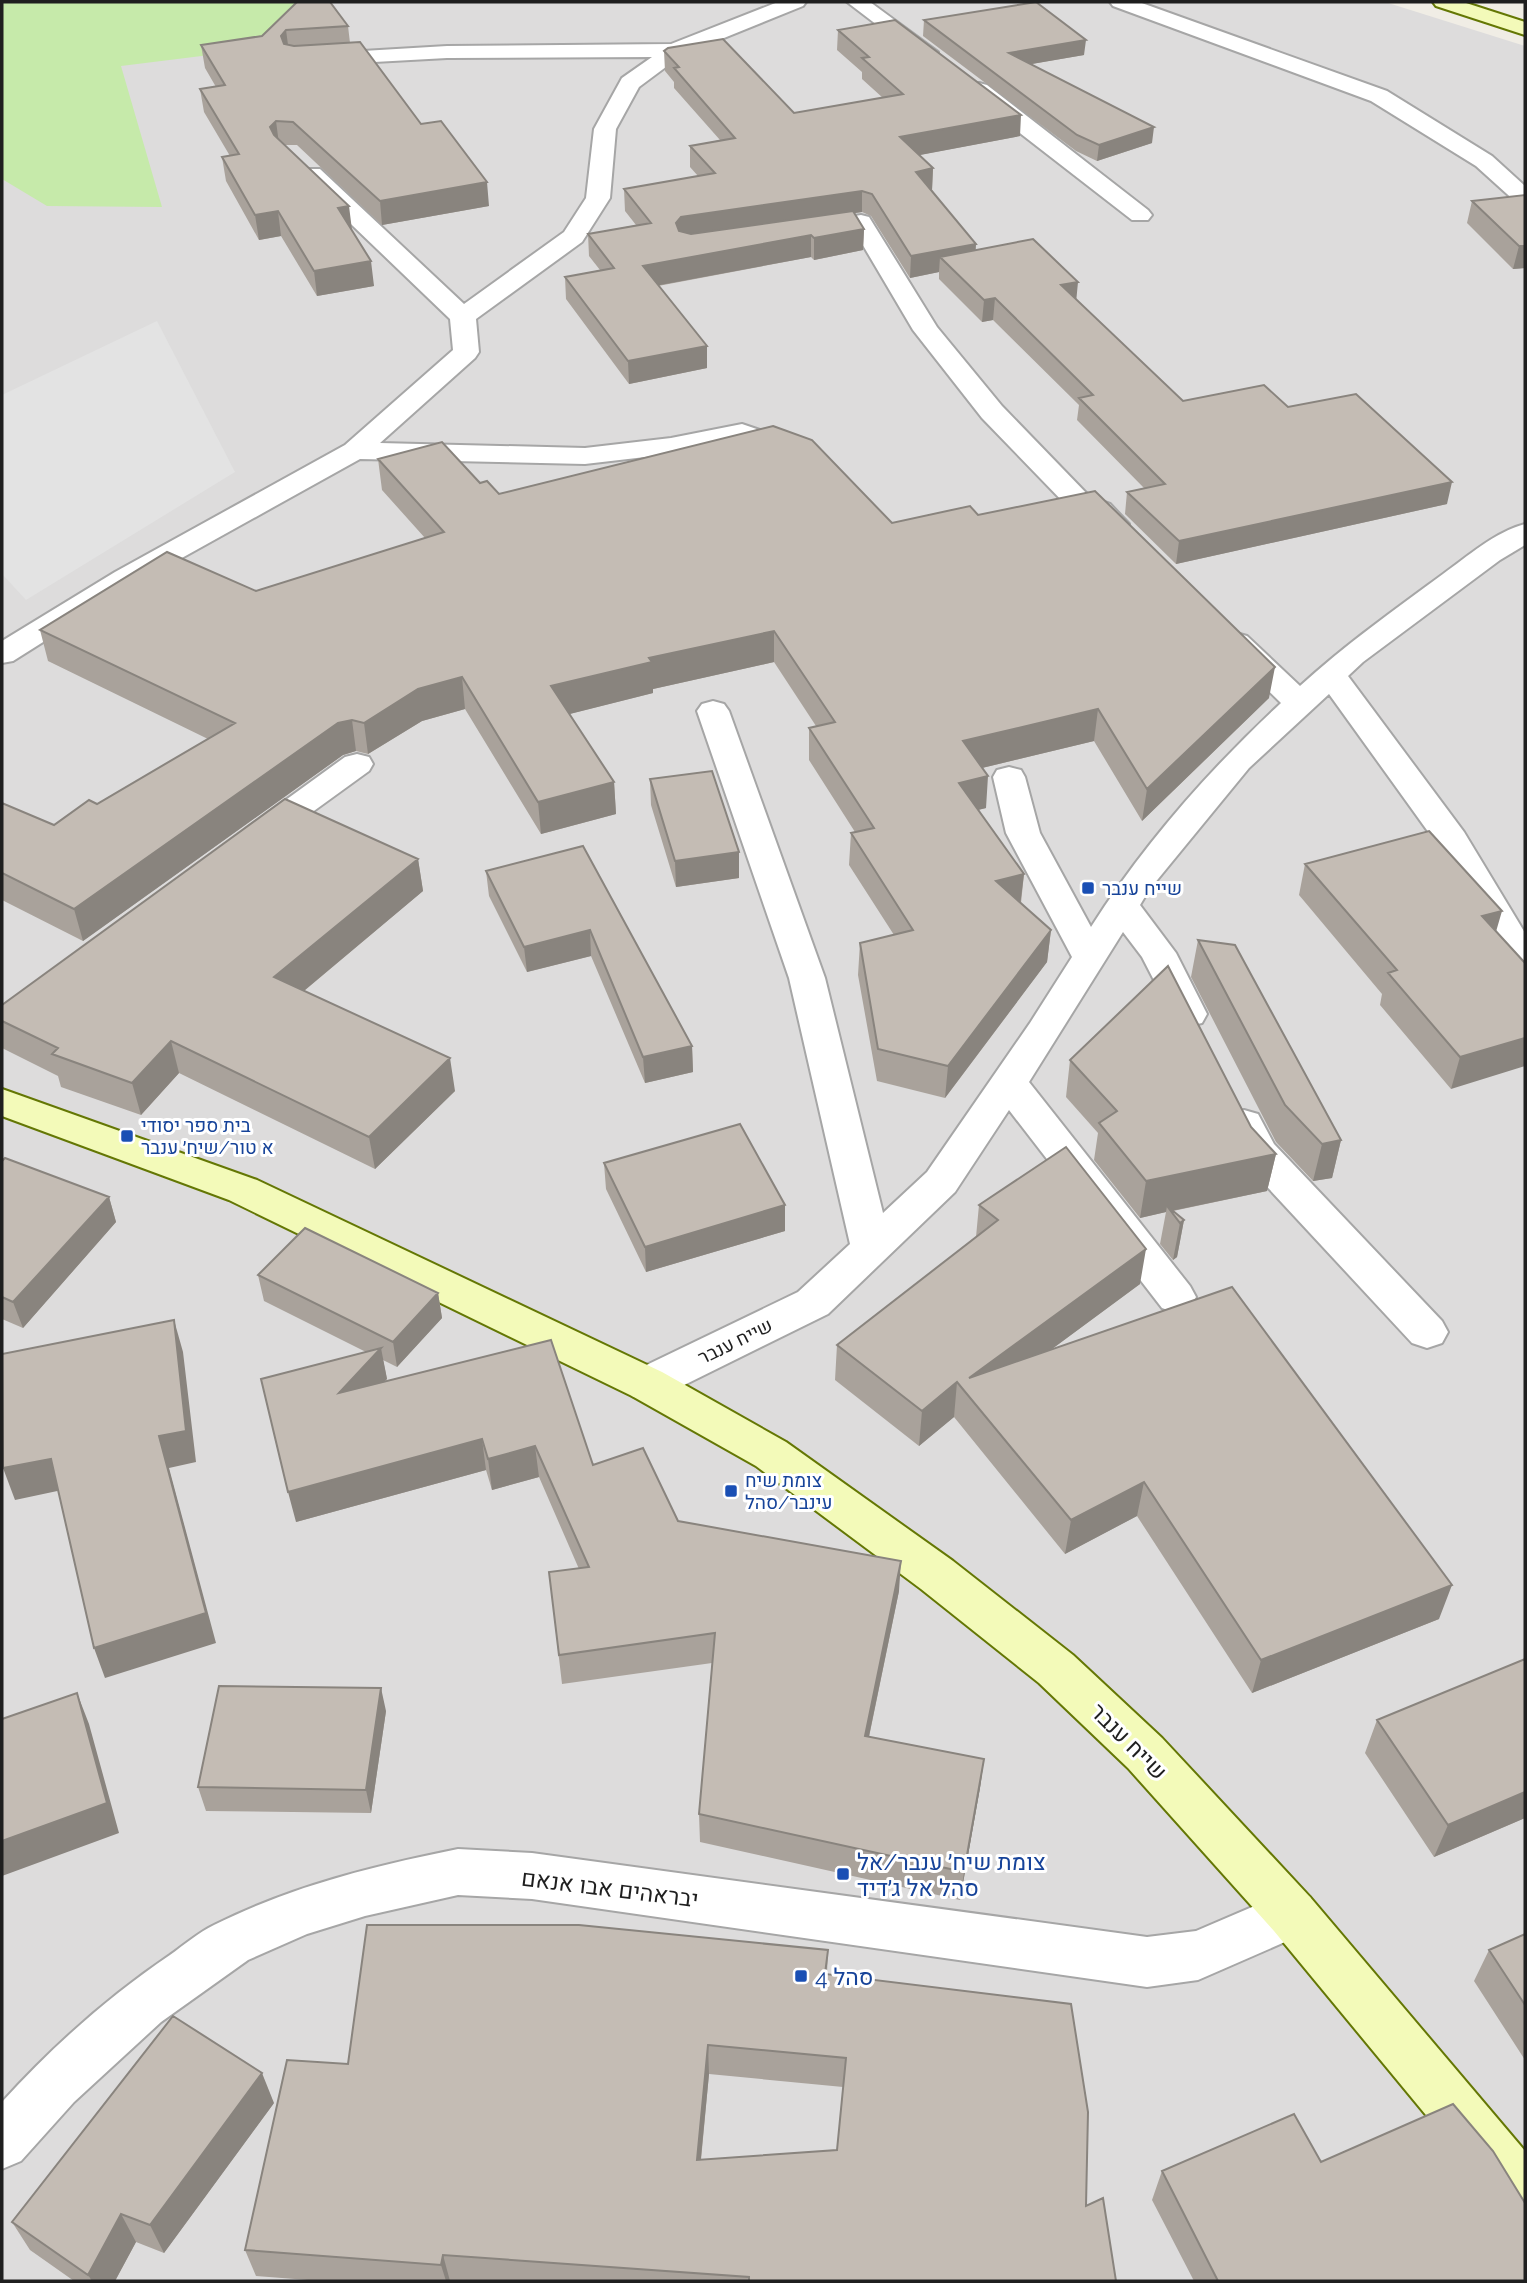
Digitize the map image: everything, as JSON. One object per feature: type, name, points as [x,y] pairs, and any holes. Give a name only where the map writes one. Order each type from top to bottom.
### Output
[{"type":"street","points":[[463,317],[573,237],[598,198],[605,129],[630,83],[674,50],[796,2]]},
{"type":"street","points":[[857,2],[942,62]]},
{"type":"street","points":[[1120,2],[1379,96],[1484,161],[1525,198]]},
{"type":"street","points":[[1443,2],[1525,29]]},
{"type":"street","points":[[297,60],[447,52],[674,50]]},
{"type":"street","points":[[964,78],[1140,215]]},
{"type":"street","points":[[2,654],[125,578],[355,451],[466,352],[463,317],[298,161]]},
{"type":"street","points":[[783,233],[862,222],[926,330],[992,412],[1080,503],[1101,510],[1130,539]]},
{"type":"street","points":[[355,451],[585,456],[671,446],[742,432],[823,462]]},
{"type":"street","name":"שייח ענבר","points":[[647,1384],[813,1303],[941,1182],[1136,883],[1238,761],[1352,655],[1489,554],[1524,536]]},
{"type":"street","points":[[1220,626],[1300,704]]},
{"type":"street","points":[[1331,675],[1452,840],[1525,961]]},
{"type":"street","points":[[713,711],[807,978],[871,1248]]},
{"type":"street","points":[[235,852],[357,764]]},
{"type":"street","points":[[1009,777],[1023,833],[1090,957]]},
{"type":"street","points":[[1121,905],[1158,953],[1205,1047]]},
{"type":"street","points":[[1008,1082],[1176,1297]]},
{"type":"street","points":[[1229,1094],[1259,1153],[1427,1332]]},
{"type":"street","name":"שייח ענבר","points":[[2,1102],[243,1190],[647,1384],[771,1454],[937,1575],[1056,1669],[1145,1753],[1292,1914],[1525,2193]]},
{"type":"street","name":"יבראהים אבו אנאם","points":[[2,2142],[55,2082],[143,2004],[230,1943],[300,1912],[365,1892],[458,1872],[531,1876],[1147,1962],[1198,1955],[1292,1914]]},
{"type":"shaded area","points":[[2,2],[1385,2],[1525,46],[1525,2281],[2,2281]]},
{"type":"shaded area","points":[[157,321],[235,472],[26,600],[2,574],[2,395]]},
{"type":"green space","points":[[2,2],[309,2],[267,48],[121,66],[162,207],[47,206],[2,179]]},
{"type":"building","points":[[297,2],[330,2],[348,26],[286,30],[281,36],[284,44],[294,46],[360,42],[421,124],[441,121],[487,182],[380,201],[293,122],[276,121],[270,127],[274,135],[349,206],[338,208],[371,261],[314,271],[278,211],[255,215],[222,157],[239,154],[200,89],[225,85],[201,45],[262,36]]},
{"type":"building","points":[[1036,2],[1086,40],[1009,53],[1154,127],[1099,145],[1077,135],[924,20]]},
{"type":"building","points":[[895,20],[1021,115],[900,137],[933,168],[916,172],[976,244],[911,256],[872,194],[862,191],[681,217],[676,223],[679,231],[691,234],[853,211],[864,229],[814,238],[811,235],[643,266],[707,346],[628,361],[565,277],[614,268],[588,234],[651,223],[624,189],[715,173],[690,146],[735,138],[674,68],[679,67],[664,51],[668,48],[723,39],[794,113],[903,94],[862,58],[869,57],[838,30]]},
{"type":"building","points":[[1525,195],[1525,246],[1519,246],[1472,201]]},
{"type":"building","points":[[1033,239],[1078,282],[1061,285],[1183,401],[1264,385],[1288,407],[1356,394],[1452,482],[1179,541],[1127,492],[1165,484],[1079,398],[1093,395],[995,298],[984,300],[940,257]]},
{"type":"building","points":[[773,426],[812,440],[892,523],[970,506],[978,515],[1095,491],[1275,667],[1147,789],[1098,709],[963,741],[988,776],[959,783],[1024,874],[996,881],[1051,930],[948,1066],[878,1049],[860,943],[913,930],[851,833],[874,828],[809,728],[835,722],[774,631],[649,658],[652,662],[551,686],[614,782],[538,802],[462,677],[418,689],[364,723],[352,720],[338,723],[74,909],[2,873],[2,803],[54,825],[89,800],[97,804],[235,723],[40,630],[167,552],[256,591],[444,532],[378,459],[442,442],[480,483],[487,481],[499,494]]},
{"type":"building","points":[[712,771],[739,852],[675,861],[650,779]]},
{"type":"building","points":[[285,799],[418,859],[274,977],[450,1058],[369,1137],[171,1041],[132,1083],[52,1054],[58,1048],[2,1021],[2,1005]]},
{"type":"building","points":[[1429,831],[1502,911],[1482,916],[1525,963],[1525,1038],[1460,1057],[1388,973],[1397,970],[1305,864]]},
{"type":"building","points":[[583,846],[692,1046],[643,1057],[590,930],[524,947],[486,871]]},
{"type":"building","points":[[1198,940],[1235,945],[1341,1140],[1322,1144],[1285,1105]]},
{"type":"building","points":[[1168,966],[1251,1127],[1276,1154],[1146,1181],[1099,1123],[1117,1111],[1070,1060]]},
{"type":"building","points":[[740,1124],[785,1205],[645,1247],[604,1163]]},
{"type":"building","points":[[1066,1147],[1146,1249],[969,1378],[1232,1287],[1452,1585],[1261,1660],[1144,1482],[1071,1520],[957,1382],[922,1411],[837,1345],[998,1220],[979,1205]]},
{"type":"building","points":[[5,1158],[109,1197],[13,1302],[2,1297],[2,1161]]},
{"type":"building","points":[[1167,1206],[1184,1220],[1180,1223]]},
{"type":"building","points":[[305,1228],[438,1293],[393,1342],[258,1275]]},
{"type":"building","points":[[174,1320],[186,1431],[159,1436],[206,1613],[94,1648],[51,1459],[3,1468],[2,1354]]},
{"type":"building","points":[[551,1340],[593,1465],[643,1448],[678,1521],[901,1561],[865,1736],[984,1759],[964,1872],[699,1814],[715,1633],[559,1655],[549,1572],[589,1567],[535,1446],[488,1459],[482,1439],[288,1492],[261,1379],[381,1348],[339,1393]]},
{"type":"building","points":[[1525,1659],[1525,1792],[1448,1825],[1377,1720]]},
{"type":"building","points":[[219,1686],[381,1688],[366,1790],[198,1787]]},
{"type":"building","points":[[77,1693],[107,1803],[2,1841],[2,1719]]},
{"type":"building","points":[[367,1925],[579,1925],[828,1950],[825,1974],[1071,2004],[1088,2112],[1086,2206],[1103,2198],[1116,2281],[749,2281],[749,2277],[443,2255],[441,2265],[245,2250],[287,2060],[348,2064]],"holes":[[[708,2045],[846,2058],[837,2150],[697,2160]]]},
{"type":"building","points":[[1525,1934],[1525,2005],[1489,1950]]},
{"type":"building","points":[[173,2016],[262,2073],[150,2225],[121,2214],[88,2275],[12,2222]]},
{"type":"building","points":[[1453,2104],[1493,2151],[1525,2203],[1525,2281],[1218,2281],[1162,2171],[1294,2114],[1321,2162]]},
{"type":"place","name":"שייח ענבר","points":[[1088,888]]},
{"type":"place","name":"בית ספר יסודי א טור/שיח׳ ענבר","points":[[127,1136]]},
{"type":"place","name":"צומת שיח עינבר/סהל","points":[[731,1491]]},
{"type":"place","name":"צומת שיח׳ ענבר/אל סהל אל ג׳דיד","points":[[843,1874]]},
{"type":"place","name":"סהל 4","points":[[801,1976]]}]
